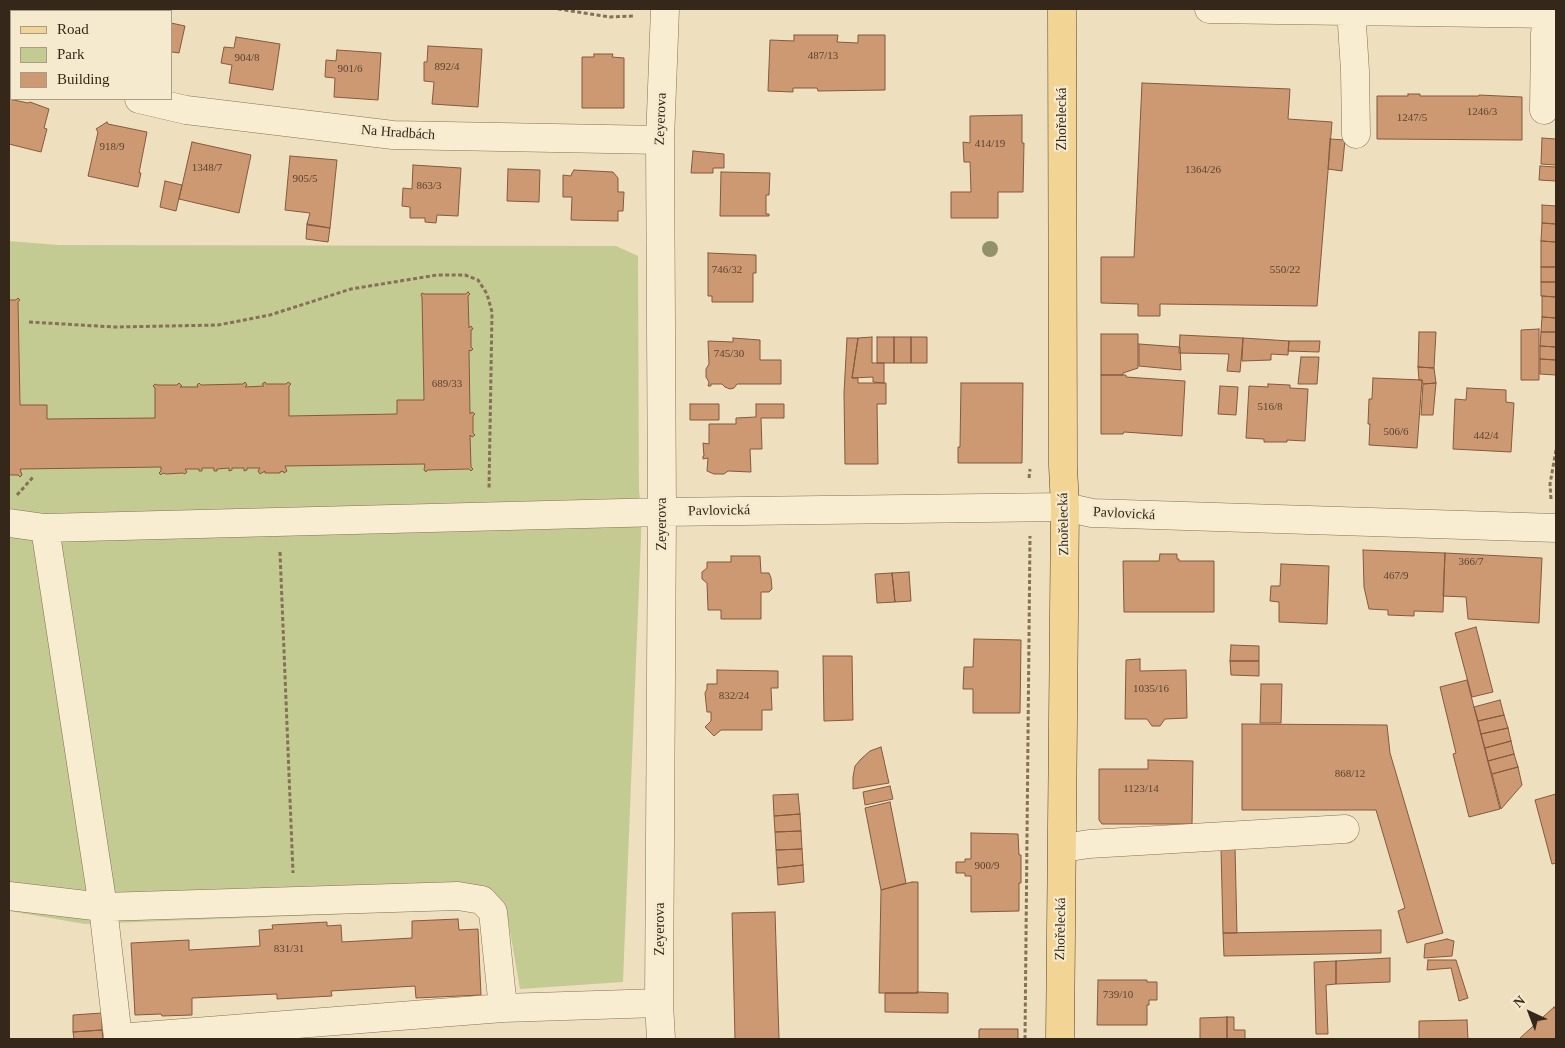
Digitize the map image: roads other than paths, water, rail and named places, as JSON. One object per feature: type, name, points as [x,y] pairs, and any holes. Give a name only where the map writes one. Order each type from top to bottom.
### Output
[{"type":"main road","name":"Zhořelecká","points":[[1060,1039],[1065,507],[1063,457],[1062,9]]},
{"type":"street","points":[[665,9],[672,9]]},
{"type":"street","name":"Zeyerova","points":[[661,1039],[659,1003],[662,512],[660,140],[665,9]]},
{"type":"street","points":[[1209,9],[1552,14],[1545,34],[1544,110]]},
{"type":"street","points":[[1350,10],[1355,71],[1356,134]]},
{"type":"street","name":"Na Hradbách","points":[[143,100],[186,110],[393,135],[660,140]]},
{"type":"street","name":"Pavlovická","points":[[12,510],[45,528],[662,512],[1065,507],[1092,513],[1552,528]]},
{"type":"street","points":[[45,528],[103,907],[118,1038],[504,1008],[659,1003]]},
{"type":"street","points":[[1062,848],[1089,844],[1344,829]]},
{"type":"street","points":[[9,896],[103,907],[458,896],[482,900],[493,912],[504,1008]]}]
